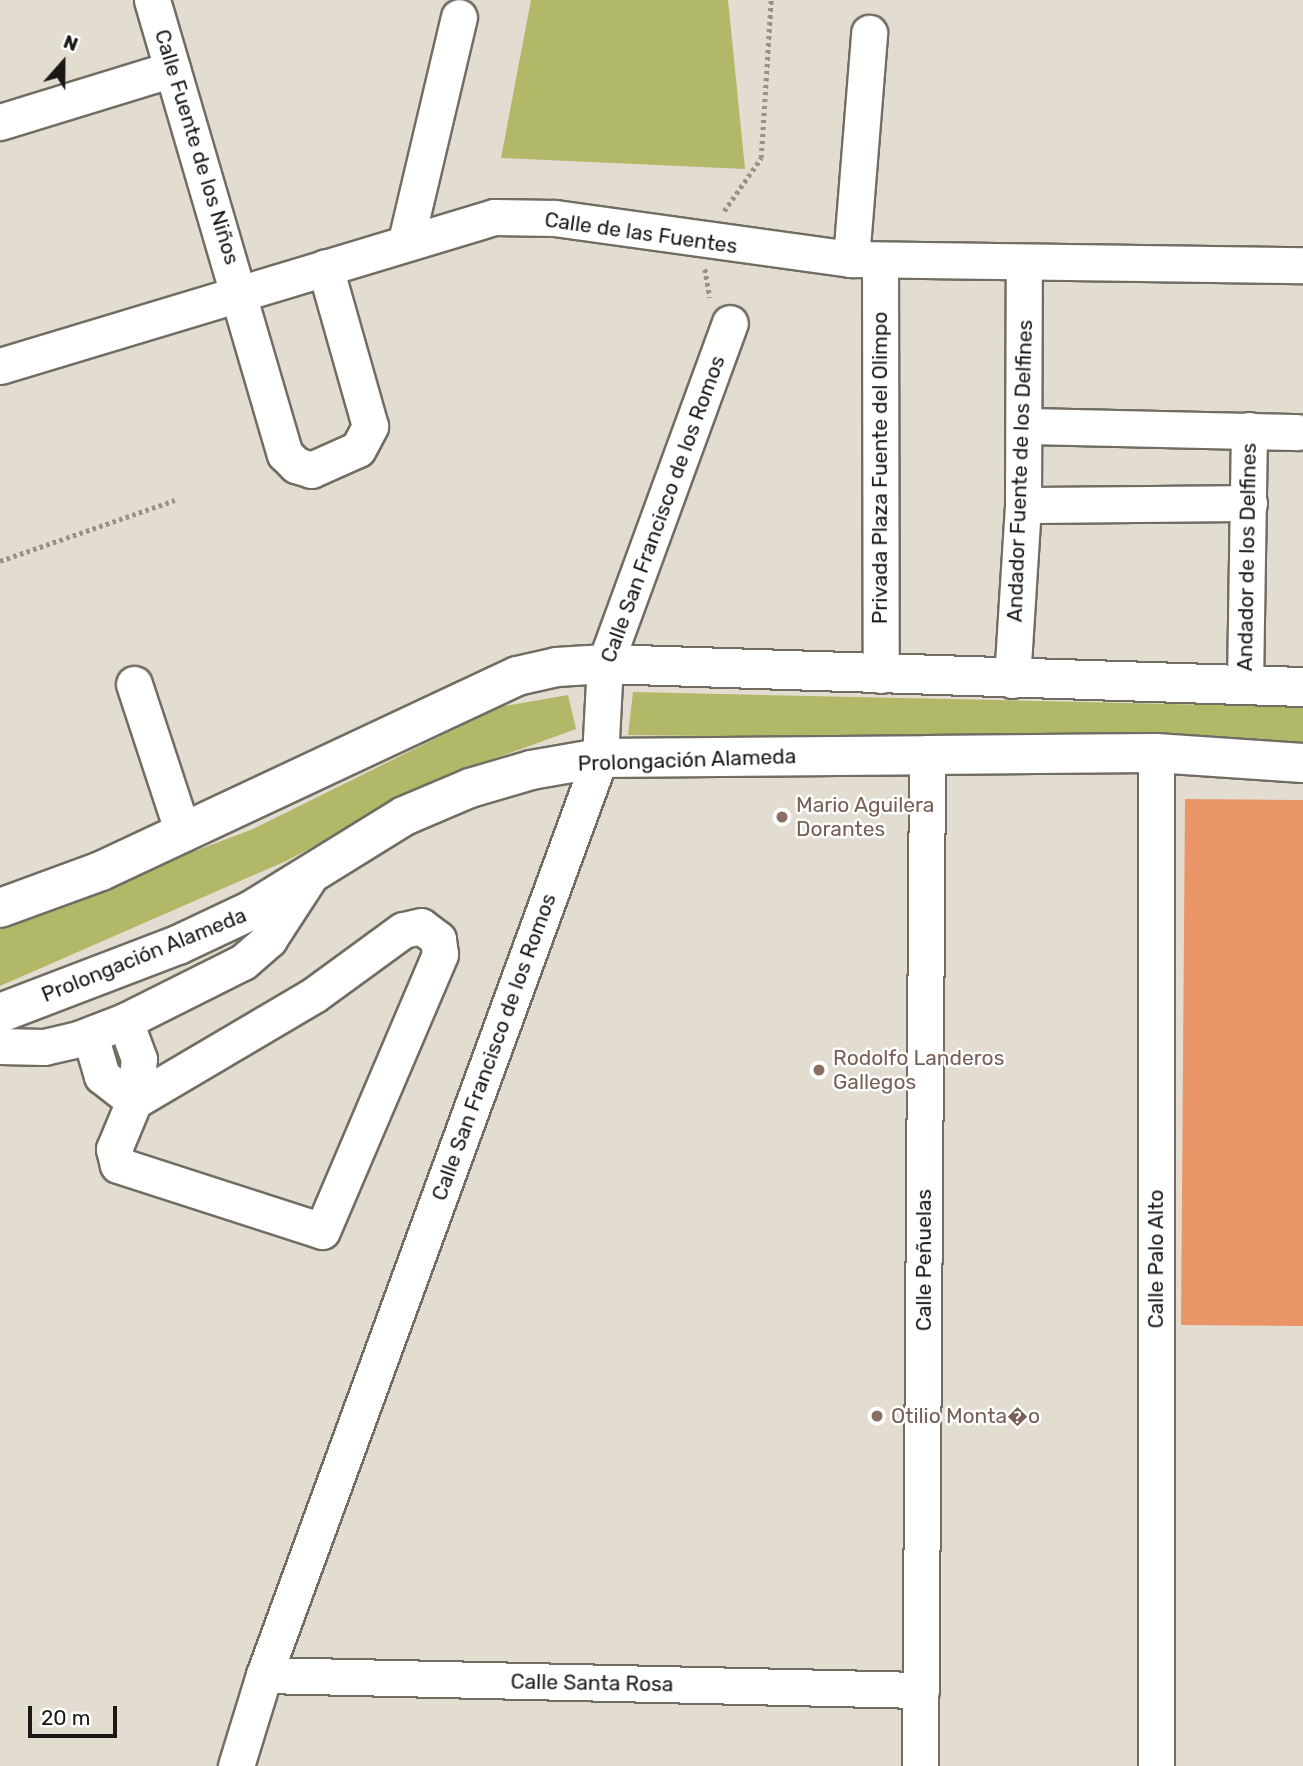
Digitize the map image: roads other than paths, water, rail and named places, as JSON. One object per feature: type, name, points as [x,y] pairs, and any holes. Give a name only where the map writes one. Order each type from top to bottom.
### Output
[{"type":"main road","points":[[0,908],[101,871],[517,676],[557,667],[606,664],[881,676],[1303,687]]},
{"type":"main road","name":"Prolongación Alameda","points":[[0,1013],[178,945],[252,910],[404,816],[470,788],[531,770],[600,758],[1156,753],[1303,762]]},
{"type":"street","name":"Calle Fuente de los Niños","points":[[152,0],[242,294],[285,454],[296,465],[311,470],[358,449],[370,426],[325,267]]},
{"type":"street","points":[[406,241],[459,17]]},
{"type":"street","name":"Privada Plaza Fuente del Olimpo","points":[[869,33],[863,105],[865,259],[881,676]]},
{"type":"street","points":[[0,122],[172,69]]},
{"type":"street","name":"Calle de las Fuentes","points":[[0,366],[242,294],[406,241],[494,217],[555,218],[702,242],[865,259],[1303,265]]},
{"type":"street","name":"Andador Fuente de los Delfines","points":[[1012,680],[1023,505],[1024,262]]},
{"type":"street","name":"Calle San Francisco de los Romos","points":[[236,1766],[264,1675],[600,758],[606,664],[730,323]]},
{"type":"street","points":[[1025,426],[1297,432]]},
{"type":"street","name":"Andador de los Delfines","points":[[1244,684],[1249,430]]},
{"type":"street","points":[[1023,505],[1249,503]]},
{"type":"street","points":[[134,684],[183,832]]},
{"type":"street","name":"Calle Palo Alto","points":[[1156,753],[1156,1766]]},
{"type":"street","name":"Calle Peñuelas","points":[[920,1766],[927,755]]},
{"type":"street","points":[[0,1046],[44,1046],[90,1035],[125,1021],[243,962],[269,939],[310,876]]},
{"type":"street","points":[[125,1021],[139,1059],[134,1101],[114,1149],[118,1166],[322,1231],[440,954],[438,939],[421,926],[403,930],[314,995],[134,1101]]},
{"type":"street","points":[[90,1035],[103,1076],[134,1101]]},
{"type":"street","name":"Calle Santa Rosa","points":[[264,1675],[921,1690]]},
{"type":"place","name":"Mario Aguilera Dorantes","points":[[782,817]]},
{"type":"place","name":"Rodolfo Landeros Gallegos","points":[[819,1070]]},
{"type":"place","name":"Otilio Monta�o","points":[[877,1416]]}]
